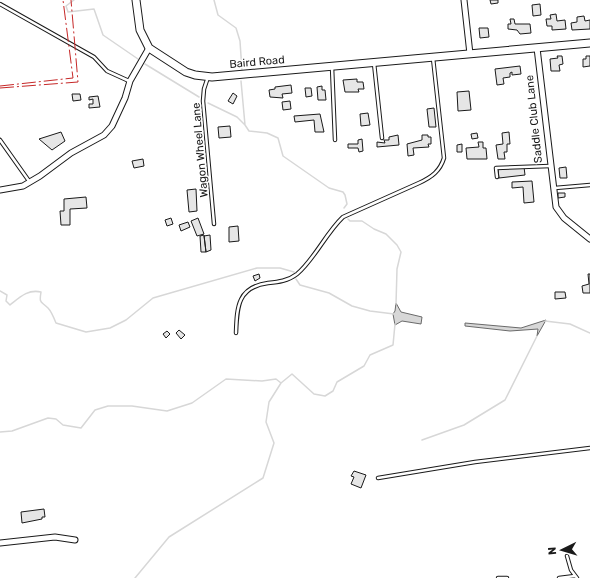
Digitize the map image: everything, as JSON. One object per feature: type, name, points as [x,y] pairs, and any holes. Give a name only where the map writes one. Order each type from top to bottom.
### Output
[{"type":"street","points":[[0,190],[23,186],[30,182],[71,153],[104,135],[112,126],[125,98],[130,81],[149,48],[140,30],[136,0]]},
{"type":"street","points":[[464,0],[470,54]]},
{"type":"street","name":"Baird Road","points":[[149,48],[186,72],[208,76],[236,76],[590,43]]},
{"type":"street","name":"Saddle Club Lane","points":[[537,48],[552,188],[556,207],[564,218],[590,239]]},
{"type":"street","points":[[0,543],[55,537],[75,540]]},
{"type":"lane","points":[[0,4],[94,57],[107,71],[130,81]]},
{"type":"lane","points":[[236,333],[239,302],[242,295],[260,284],[283,281],[297,274],[334,226],[343,217],[420,183],[431,177],[441,167],[444,158],[433,57]]},
{"type":"lane","points":[[374,63],[382,138]]},
{"type":"lane","points":[[332,67],[335,140]]},
{"type":"lane","name":"Wagon Wheel Lane","points":[[208,76],[204,89],[203,101],[214,224]]},
{"type":"lane","points":[[0,140],[30,182]]},
{"type":"lane","points":[[497,177],[496,168],[550,166]]},
{"type":"lane","points":[[552,188],[590,186]]},
{"type":"lane","points":[[378,478],[475,462],[590,448]]},
{"type":"lane","points":[[567,556],[571,570],[576,577]]},
{"type":"lane","points":[[559,578],[576,577]]},
{"type":"lane","points":[[498,578],[507,578]]},
{"type":"shaded area","points":[[396,303],[401,312],[422,317],[421,324],[402,321],[395,325],[393,314]]},
{"type":"shaded area","points":[[546,320],[537,336],[538,329],[510,331],[465,326],[465,323],[521,328]]},
{"type":"building","points":[[490,0],[498,0],[498,3],[491,4]]},
{"type":"building","points":[[540,4],[541,15],[533,16],[532,5]]},
{"type":"building","points":[[556,14],[557,21],[565,20],[566,29],[552,30],[552,26],[547,26],[546,19],[551,19],[550,15]]},
{"type":"building","points":[[584,16],[585,21],[590,20],[590,29],[572,30],[571,23],[577,22],[577,17]]},
{"type":"building","points":[[510,19],[514,19],[515,24],[530,24],[531,33],[520,34],[517,30],[508,29],[508,24],[511,24]]},
{"type":"building","points":[[479,28],[488,28],[489,37],[480,38]]},
{"type":"building","points":[[557,56],[562,56],[563,64],[559,65],[560,71],[551,71],[550,59],[558,58]]},
{"type":"building","points":[[586,56],[590,56],[590,66],[583,67],[583,59],[586,59]]},
{"type":"building","points":[[520,66],[521,74],[512,75],[512,72],[510,73],[510,77],[503,78],[504,84],[497,85],[495,69]]},
{"type":"building","points":[[357,79],[357,82],[363,82],[364,89],[358,89],[359,92],[345,92],[343,80]]},
{"type":"building","points":[[291,85],[292,93],[282,94],[283,98],[270,97],[269,90],[275,89],[275,87]]},
{"type":"building","points":[[322,86],[322,90],[325,90],[326,100],[318,100],[317,87]]},
{"type":"building","points":[[305,88],[311,88],[312,96],[306,97]]},
{"type":"building","points":[[469,91],[471,110],[458,111],[457,92]]},
{"type":"building","points":[[233,93],[237,96],[233,104],[228,101]]},
{"type":"building","points":[[72,94],[80,94],[81,100],[73,101]]},
{"type":"building","points":[[98,96],[100,107],[89,108],[89,104],[93,104],[93,99],[89,100],[89,97]]},
{"type":"building","points":[[290,101],[291,109],[283,110],[282,102]]},
{"type":"building","points":[[434,108],[436,127],[429,127],[427,109]]},
{"type":"building","points":[[368,113],[370,125],[361,126],[360,114]]},
{"type":"building","points":[[320,114],[324,132],[315,132],[314,120],[295,122],[294,116]]},
{"type":"building","points":[[230,126],[231,137],[219,138],[218,127]]},
{"type":"building","points":[[61,132],[65,141],[52,150],[39,139]]},
{"type":"building","points":[[509,132],[510,144],[507,144],[507,152],[504,152],[505,159],[498,159],[496,145],[503,144],[502,133]]},
{"type":"building","points":[[477,133],[478,138],[472,139],[471,134]]},
{"type":"building","points":[[398,135],[399,145],[377,147],[377,142],[385,143],[384,140],[389,140],[389,137]]},
{"type":"building","points":[[422,135],[428,135],[428,137],[431,137],[431,144],[428,144],[429,147],[413,148],[414,155],[408,156],[407,144],[422,140]]},
{"type":"building","points":[[362,139],[363,151],[359,152],[358,148],[348,148],[348,144],[358,144],[358,140]]},
{"type":"building","points":[[478,142],[483,142],[483,148],[486,148],[487,159],[467,159],[466,148],[479,147]]},
{"type":"building","points":[[462,144],[462,152],[457,152],[457,145]]},
{"type":"building","points":[[143,159],[144,166],[134,168],[132,161]]},
{"type":"building","points":[[524,167],[525,175],[499,178],[498,169]]},
{"type":"building","points":[[566,167],[567,178],[560,178],[559,168]]},
{"type":"building","points":[[532,181],[534,202],[524,203],[523,187],[512,188],[512,182]]},
{"type":"building","points":[[196,189],[197,211],[189,212],[187,190]]},
{"type":"building","points":[[558,193],[565,193],[565,197],[558,198]]},
{"type":"building","points":[[86,197],[87,208],[70,209],[70,225],[61,225],[60,211],[64,211],[64,199]]},
{"type":"building","points":[[171,218],[173,224],[167,226],[165,220]]},
{"type":"building","points":[[198,218],[204,234],[197,236],[191,221]]},
{"type":"building","points":[[188,222],[190,227],[181,231],[179,225]]},
{"type":"building","points":[[238,226],[239,241],[229,242],[229,227]]},
{"type":"building","points":[[204,235],[206,252],[201,252],[200,236]]},
{"type":"building","points":[[210,235],[211,250],[206,252],[204,236]]},
{"type":"building","points":[[259,274],[260,278],[255,281],[253,276]]},
{"type":"building","points":[[588,274],[590,274],[590,293],[583,293],[582,286],[589,284]]},
{"type":"building","points":[[555,292],[565,292],[566,298],[555,299]]},
{"type":"building","points":[[179,330],[185,335],[181,339],[176,333]]},
{"type":"building","points":[[167,331],[170,334],[166,338],[163,334]]},
{"type":"building","points":[[354,471],[366,475],[361,488],[351,484],[354,477],[351,476]]},
{"type":"building","points":[[44,509],[45,517],[42,517],[42,519],[22,523],[21,512]]},
{"type":"waterway","points":[[74,0],[66,6],[68,12],[94,9],[103,35],[138,59]]},
{"type":"waterway","points":[[214,0],[218,15],[236,28],[240,41],[242,71]]},
{"type":"waterway","points":[[145,64],[199,97]]},
{"type":"waterway","points":[[241,81],[245,125],[249,131],[267,133],[278,138],[283,156],[329,188],[343,192],[347,204],[344,208]]},
{"type":"waterway","points":[[208,103],[237,117],[245,125]]},
{"type":"waterway","points":[[348,219],[350,221],[362,221],[374,229],[386,234],[397,245],[401,252],[397,269],[396,304]]},
{"type":"waterway","points":[[0,291],[7,295],[6,301],[10,305],[28,293],[36,291],[41,292],[41,302],[49,309],[56,323],[86,332],[110,328],[126,320],[153,298],[257,268],[280,268],[294,272]]},
{"type":"waterway","points":[[296,279],[300,285],[329,293],[352,306],[370,311],[394,314]]},
{"type":"waterway","points":[[545,321],[570,324],[590,333]]},
{"type":"waterway","points":[[135,578],[169,537],[263,478],[274,443],[266,422],[269,402],[281,383],[292,374],[314,394],[325,396],[333,391],[337,382],[364,366],[370,355],[393,345],[395,324]]},
{"type":"waterway","points":[[422,440],[464,425],[505,400],[537,336]]},
{"type":"waterway","points":[[0,432],[12,431],[48,418],[56,419],[63,425],[81,428],[95,410],[108,406],[132,406],[167,411],[192,403],[226,379],[262,381],[276,379],[281,383]]},
{"type":"power","points":[[0,86],[73,78],[63,0]]},
{"type":"power","points":[[0,88],[78,82],[71,0]]}]
